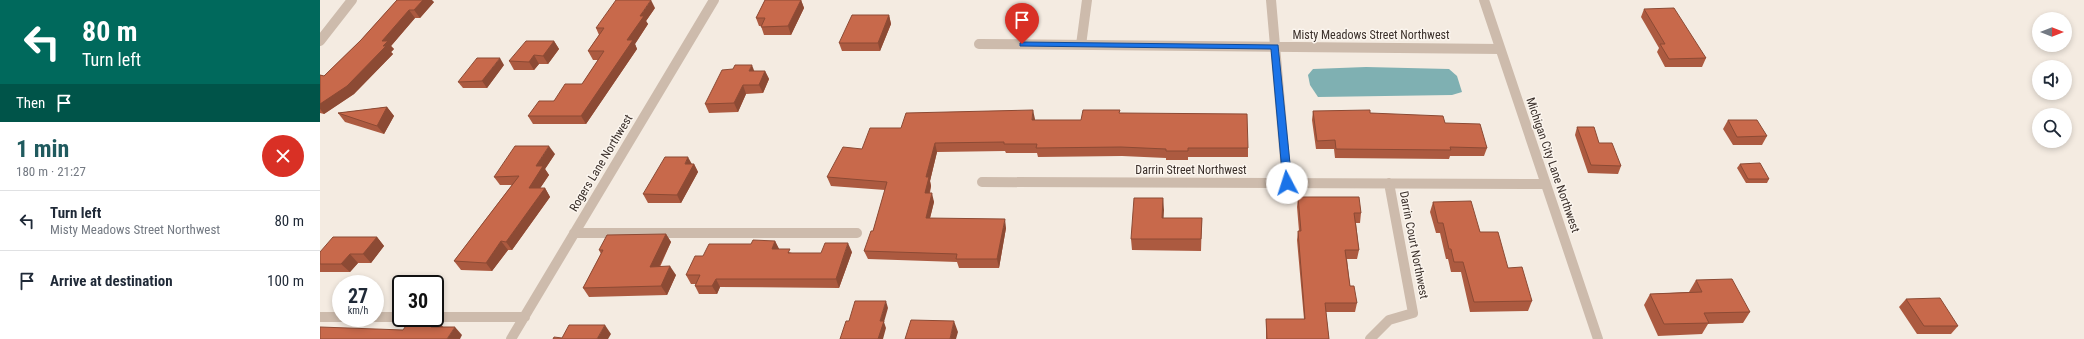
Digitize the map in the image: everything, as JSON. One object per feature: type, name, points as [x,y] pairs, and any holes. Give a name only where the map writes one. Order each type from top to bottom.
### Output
[{"type":"street","points":[[320,41],[352,0]]},
{"type":"street","name":"Rogers Lane Northwest","points":[[511,339],[714,0]]},
{"type":"street","points":[[1081,45],[1087,0]]},
{"type":"street","points":[[1271,0],[1287,183]]},
{"type":"street","name":"Michigan City Lane Northwest","points":[[1484,0],[1544,184],[1598,339]]},
{"type":"street","name":"Misty Meadows Street Northwest","points":[[979,44],[1500,48]]},
{"type":"street","name":"Darrin Street Northwest","points":[[982,182],[1544,184]]},
{"type":"street","name":"Darrin Court Northwest","points":[[1370,339],[1389,320],[1413,313],[1389,183]]},
{"type":"street","points":[[574,233],[857,233]]},
{"type":"street","points":[[444,317],[525,316]]},
{"type":"street","points":[[320,317],[332,317]]},
{"type":"water","points":[[1366,67],[1449,69],[1457,76],[1462,92],[1452,95],[1318,97],[1310,85],[1308,75],[1313,69]]},
{"type":"building","points":[[397,0],[423,0],[414,10],[409,10],[382,41],[388,41],[383,46],[386,46],[347,86],[320,104],[320,75],[324,76],[361,40]]},
{"type":"building","points":[[616,0],[651,0],[640,16],[644,16],[627,40],[633,40],[581,116],[528,116],[539,101],[554,101],[565,84],[582,84],[604,51],[588,51],[604,28],[596,28]]},
{"type":"building","points":[[765,0],[801,0],[788,26],[761,27],[765,18],[756,18]]},
{"type":"building","points":[[1674,8],[1706,58],[1669,59],[1660,44],[1665,44],[1644,9]]},
{"type":"building","points":[[852,15],[889,15],[878,43],[839,43]]},
{"type":"building","points":[[526,41],[554,41],[543,56],[534,55],[529,62],[509,61]]},
{"type":"building","points":[[477,58],[500,58],[482,81],[458,82]]},
{"type":"building","points":[[735,65],[752,65],[749,71],[765,71],[759,85],[743,85],[734,103],[705,104],[722,70],[733,69]]},
{"type":"building","points":[[387,107],[377,126],[338,113]]},
{"type":"building","points":[[1033,110],[1032,120],[1081,120],[1083,110],[1120,110],[1119,113],[1247,114],[1248,148],[1188,148],[1188,151],[1166,151],[1166,149],[1121,147],[1036,148],[1037,144],[1004,144],[1004,142],[935,143],[926,177],[929,177],[925,193],[932,193],[926,218],[1005,219],[997,259],[956,259],[957,254],[864,251],[871,231],[873,231],[887,182],[827,177],[843,147],[862,149],[870,128],[901,128],[906,113]]},
{"type":"building","points":[[1370,110],[1370,113],[1443,116],[1445,123],[1480,124],[1487,148],[1450,147],[1451,150],[1336,149],[1335,140],[1317,141],[1313,111]]},
{"type":"building","points":[[1728,120],[1757,120],[1767,136],[1737,137]]},
{"type":"building","points":[[1577,127],[1594,127],[1599,143],[1612,143],[1621,166],[1591,165]]},
{"type":"building","points":[[515,146],[549,146],[536,166],[543,166],[529,188],[545,188],[506,242],[501,241],[486,263],[454,261],[519,176],[494,177]]},
{"type":"building","points":[[665,157],[688,157],[685,164],[694,164],[677,195],[643,194]]},
{"type":"building","points":[[1760,163],[1769,179],[1748,179],[1740,164]]},
{"type":"building","points":[[1298,197],[1359,197],[1361,213],[1354,213],[1359,250],[1345,250],[1350,286],[1354,286],[1357,303],[1325,303],[1329,339],[1267,339],[1266,319],[1305,319],[1298,231],[1301,231]]},
{"type":"building","points":[[1134,198],[1163,198],[1162,218],[1202,218],[1201,239],[1131,239]]},
{"type":"building","points":[[1471,201],[1480,232],[1498,232],[1508,268],[1522,267],[1532,301],[1474,302],[1463,262],[1454,262],[1451,249],[1449,249],[1443,223],[1438,223],[1433,202]]},
{"type":"building","points":[[666,234],[650,267],[670,266],[661,286],[583,288],[603,250],[599,250],[607,235]]},
{"type":"building","points":[[333,237],[377,237],[363,254],[350,254],[341,264],[320,264],[320,252]]},
{"type":"building","points":[[753,240],[775,241],[772,249],[790,249],[788,253],[821,253],[825,243],[848,243],[836,279],[716,279],[712,286],[695,286],[700,275],[686,275],[695,256],[703,256],[709,244],[751,244]]},
{"type":"building","points":[[1732,279],[1750,312],[1704,313],[1709,323],[1664,324],[1650,294],[1702,292],[1696,280]]},
{"type":"building","points":[[1940,298],[1958,326],[1924,326],[1906,299]]},
{"type":"building","points":[[855,301],[886,301],[880,321],[884,321],[878,339],[840,339],[846,321],[849,321]]},
{"type":"building","points":[[911,320],[954,321],[950,339],[905,339]]},
{"type":"building","points":[[569,325],[605,325],[597,339],[553,339],[554,337],[562,338]]},
{"type":"building","points":[[320,327],[403,330],[405,327],[455,327],[447,339],[320,339]]},
{"type":"route","points":[[1022,44],[1275,47],[1287,183]]}]
